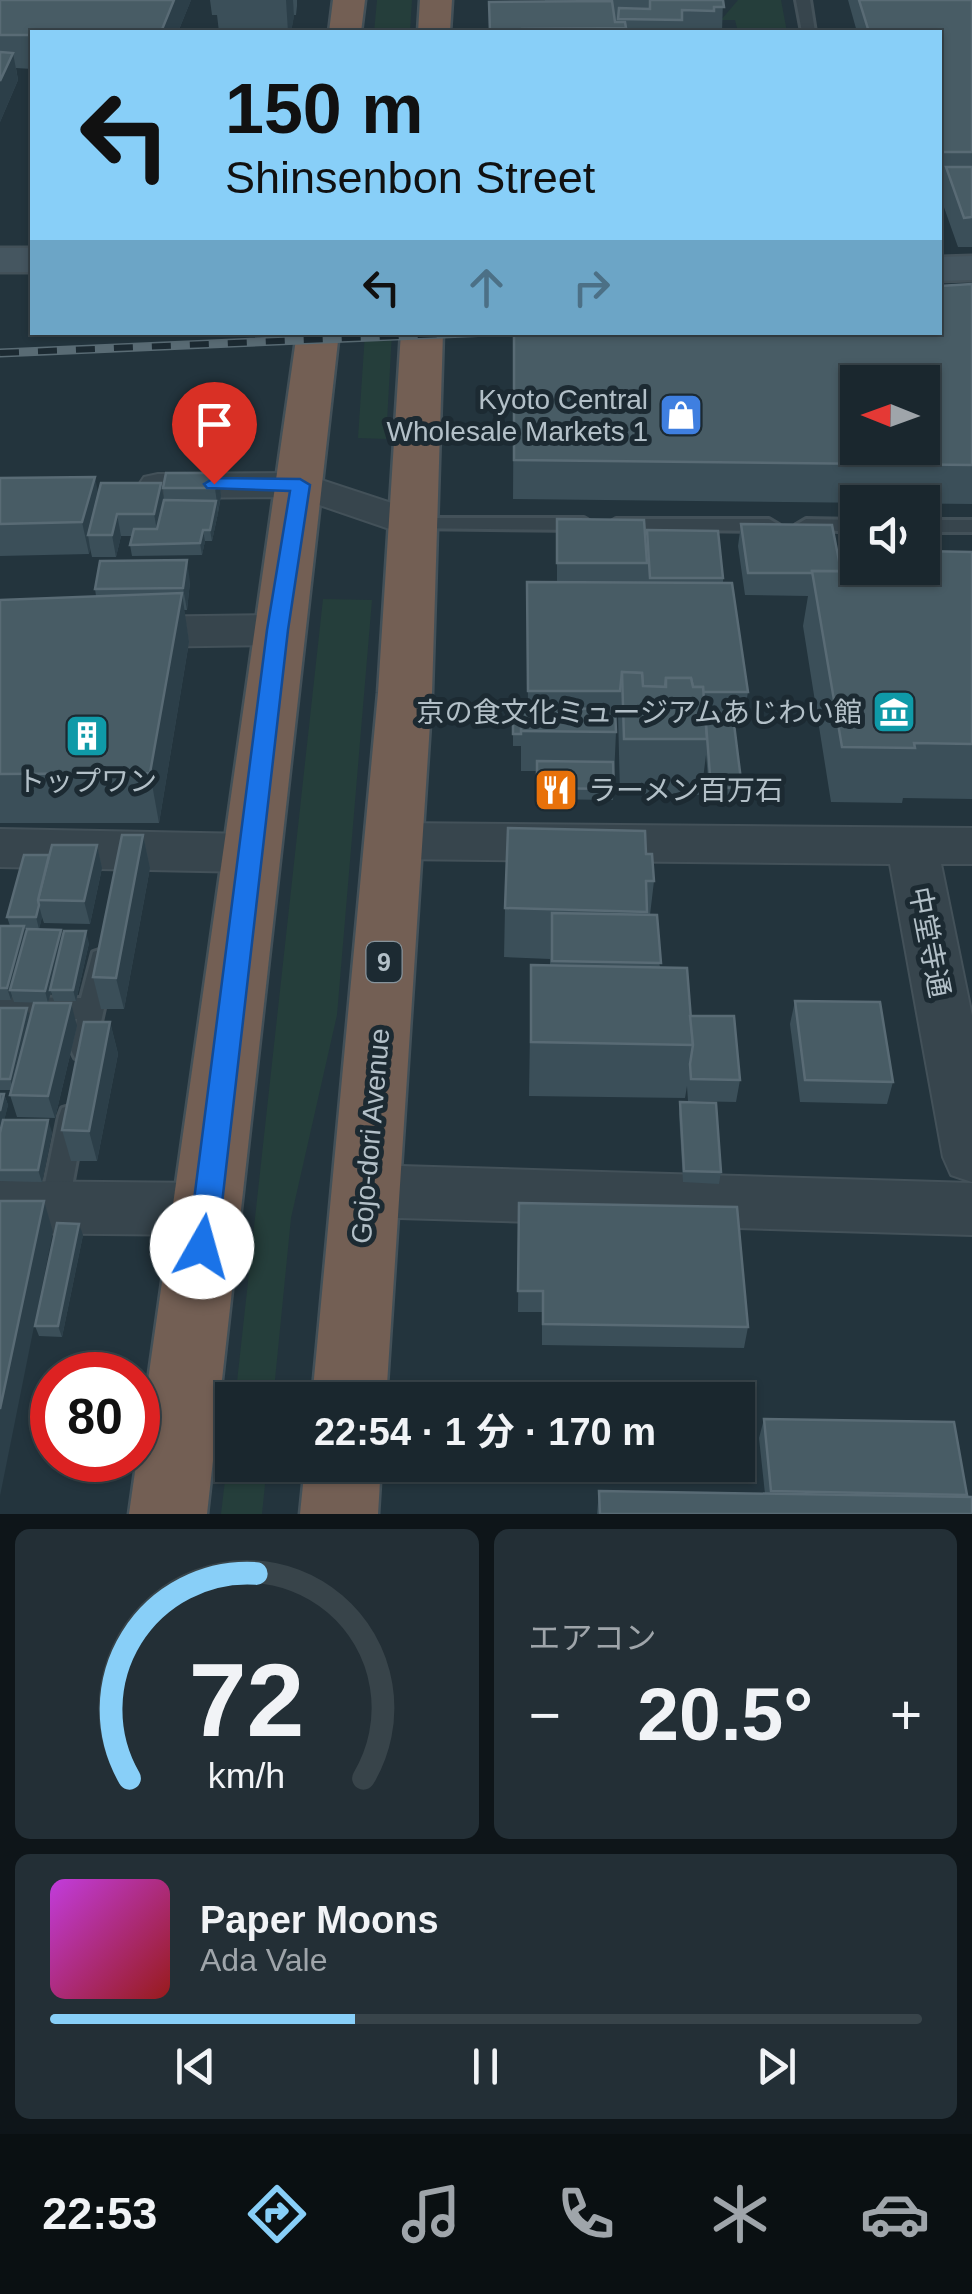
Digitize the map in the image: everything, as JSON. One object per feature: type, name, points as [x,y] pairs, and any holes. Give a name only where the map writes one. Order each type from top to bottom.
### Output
[{"type":"highway","points":[[345,30],[349,0]]},
{"type":"highway","points":[[434,30],[436,0]]},
{"type":"highway","points":[[168,1514],[318,335]]},
{"type":"highway","name":"Gojo-dori Avenue","points":[[350,1382],[394,841],[422,335]]},
{"type":"highway","points":[[339,1514],[342,1482]]},
{"type":"street","points":[[0,260],[30,260]]},
{"type":"street","points":[[942,268],[972,268]]},
{"type":"street","points":[[120,488],[300,485],[413,524]]},
{"type":"street","points":[[0,634],[278,630]]},
{"type":"street","points":[[394,841],[972,846]]},
{"type":"street","name":"中堂寺通","points":[[912,844],[971,1147]]},
{"type":"street","points":[[0,848],[121,862],[250,852]]},
{"type":"street","points":[[366,1191],[972,1209]]},
{"type":"street","points":[[27,1208],[207,1209]]},
{"type":"lane","points":[[802,0],[809,30]]},
{"type":"lane","points":[[413,524],[840,526]]},
{"type":"lane","points":[[940,526],[972,526]]},
{"type":"lane","points":[[27,1208],[76,1090],[107,930]]},
{"type":"lane","points":[[0,1007],[92,1009]]},
{"type":"green space","points":[[377,0],[412,0],[410,30],[374,30]]},
{"type":"green space","points":[[738,0],[781,0],[787,30],[738,30],[735,20],[721,20]]},
{"type":"green space","points":[[365,335],[392,335],[386,439],[358,438]]},
{"type":"green space","points":[[323,599],[372,600],[337,1015],[291,1218],[275,1382],[237,1382]]},
{"type":"green space","points":[[225,1482],[265,1482],[262,1514],[221,1514]]},
{"type":"building","points":[[0,0],[174,0],[162,30],[30,30],[30,35],[0,35]]},
{"type":"building","points":[[650,0],[723,0],[724,7],[714,7],[714,11],[682,10],[682,20],[618,19],[619,8],[650,9]]},
{"type":"building","points":[[859,0],[972,0],[972,152],[942,152],[942,30],[868,30]]},
{"type":"building","points":[[612,1],[615,22],[625,22],[626,28],[490,30],[489,2]]},
{"type":"building","points":[[0,52],[13,53],[0,81]]},
{"type":"building","points":[[946,167],[972,167],[972,217],[964,218]]},
{"type":"building","points":[[972,284],[972,465],[940,465],[940,365],[840,365],[840,464],[514,460],[514,335],[942,335],[942,286]]},
{"type":"building","points":[[166,473],[219,473],[215,488],[163,488]]},
{"type":"building","points":[[95,477],[82,522],[0,524],[0,478]]},
{"type":"building","points":[[101,483],[161,483],[154,514],[117,514],[112,535],[88,535]]},
{"type":"building","points":[[164,500],[216,501],[210,530],[203,530],[200,543],[130,545],[134,529],[157,529]]},
{"type":"building","points":[[557,519],[644,520],[647,563],[557,563]]},
{"type":"building","points":[[741,524],[832,525],[840,571],[748,573]]},
{"type":"building","points":[[647,530],[718,531],[723,578],[650,578]]},
{"type":"building","name":"京の食文化ミュージアムあじわい館","points":[[940,551],[972,552],[972,744],[842,747],[812,571],[840,571],[840,585],[940,585]]},
{"type":"building","points":[[187,560],[183,588],[95,589],[100,561]]},
{"type":"building","points":[[527,582],[732,583],[748,692],[703,692],[703,687],[693,687],[691,678],[666,678],[665,687],[643,686],[642,673],[622,672],[620,691],[528,691]]},
{"type":"building","name":"トップワン","points":[[182,593],[150,773],[0,774],[0,600]]},
{"type":"building","points":[[622,672],[642,673],[643,686],[666,687],[666,678],[691,678],[693,687],[703,687],[707,739],[624,739]]},
{"type":"building","points":[[521,708],[615,709],[616,732],[521,731]]},
{"type":"building","points":[[513,715],[521,715],[521,734],[513,734]]},
{"type":"building","points":[[706,723],[734,724],[742,788],[711,788]]},
{"type":"building","points":[[537,761],[613,762],[614,789],[537,788]]},
{"type":"building","points":[[508,828],[645,831],[646,854],[652,854],[654,881],[646,881],[647,912],[505,908]]},
{"type":"building","points":[[122,835],[143,835],[116,978],[93,977]]},
{"type":"building","points":[[52,845],[97,845],[84,901],[38,900]]},
{"type":"building","points":[[24,855],[49,855],[36,917],[7,917]]},
{"type":"building","points":[[552,913],[657,915],[661,963],[552,961]]},
{"type":"building","points":[[0,926],[24,926],[7,988],[0,988]]},
{"type":"building","points":[[27,929],[61,930],[45,991],[10,990]]},
{"type":"building","points":[[64,931],[86,931],[73,990],[50,990]]},
{"type":"building","points":[[531,965],[687,968],[693,1045],[531,1042]]},
{"type":"building","points":[[795,1001],[880,1002],[893,1082],[805,1080]]},
{"type":"building","points":[[34,1003],[71,1003],[48,1096],[10,1095]]},
{"type":"building","points":[[0,1008],[27,1008],[10,1079],[0,1079]]},
{"type":"building","points":[[690,1016],[734,1016],[740,1080],[691,1079]]},
{"type":"building","points":[[84,1022],[110,1022],[89,1131],[62,1130]]},
{"type":"building","points":[[680,1102],[716,1103],[721,1172],[684,1171]]},
{"type":"building","points":[[3,1120],[48,1120],[38,1170],[0,1170]]},
{"type":"building","points":[[0,1201],[44,1201],[0,1409]]},
{"type":"building","points":[[519,1203],[737,1207],[748,1327],[543,1324],[543,1291],[518,1291]]},
{"type":"building","points":[[57,1223],[79,1224],[58,1326],[35,1326]]},
{"type":"building","points":[[764,1419],[954,1422],[967,1495],[771,1491]]},
{"type":"building","points":[[599,1491],[972,1497],[972,1514],[600,1514]]},
{"type":"railway","points":[[0,353],[420,335]]},
{"type":"place","name":"Kyoto Central Wholesale Markets 1","points":[[681,415]]},
{"type":"place","name":"京の食文化ミュージアムあじわい館","points":[[894,712]]},
{"type":"place","name":"トップワン","points":[[87,736]]},
{"type":"place","name":"ラーメン百万石","points":[[556,790]]},
{"type":"route","points":[[202,1247],[278,630],[300,485],[214,484]]}]
